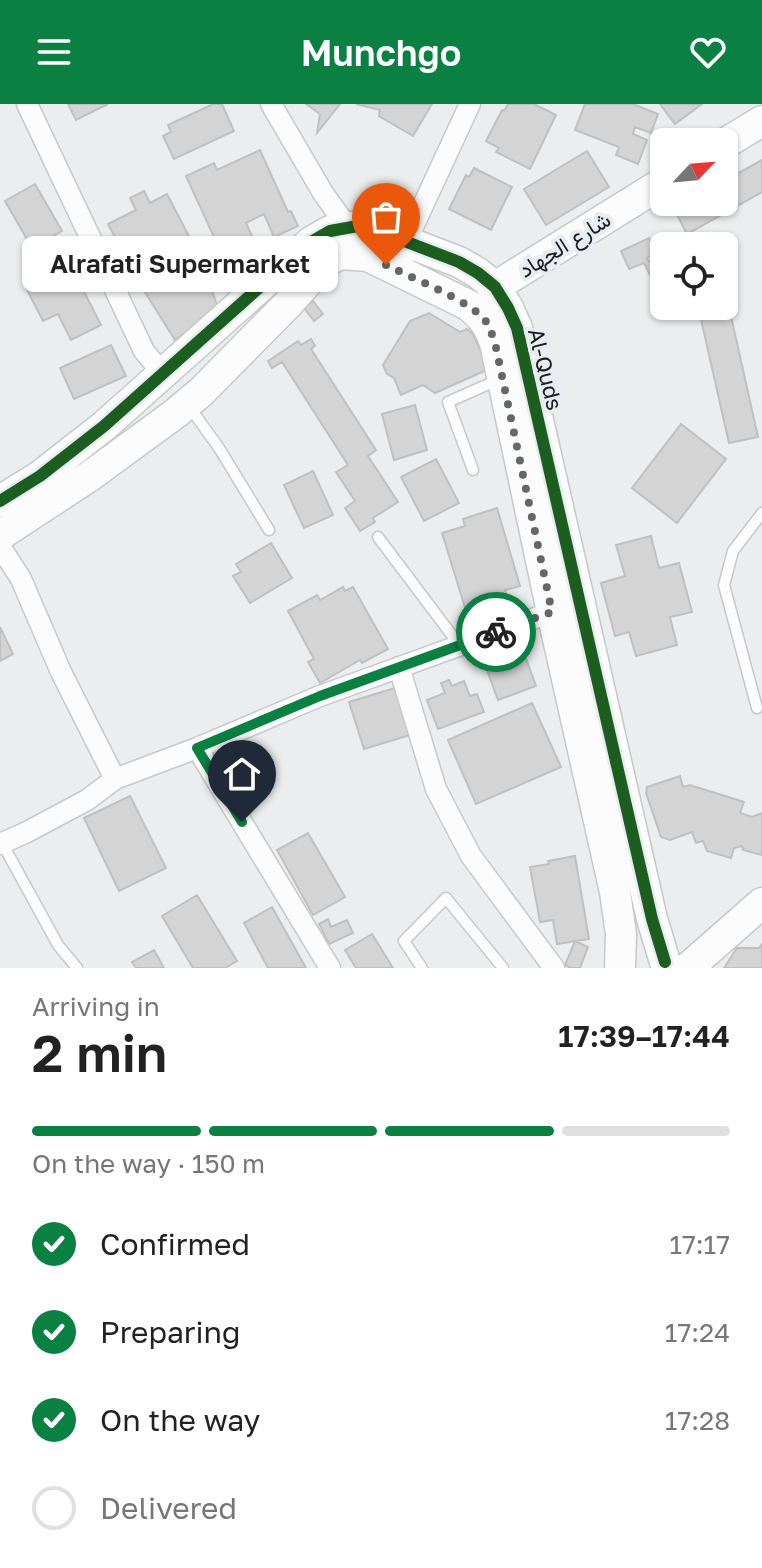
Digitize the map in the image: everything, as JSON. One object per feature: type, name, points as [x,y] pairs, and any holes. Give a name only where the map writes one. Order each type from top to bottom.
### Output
[{"type":"street","points":[[27,104],[144,351],[163,374]]},
{"type":"street","points":[[271,104],[323,193],[348,228]]},
{"type":"street","points":[[404,273],[406,242],[470,104]]},
{"type":"street","points":[[738,136],[762,121]]},
{"type":"street","name":"شارع الجهاد","points":[[486,322],[495,287],[650,191]]},
{"type":"street","name":"Al-Quds","points":[[0,501],[40,476],[104,426],[311,242],[330,231],[358,226],[373,229],[459,262],[478,273],[495,287],[517,328],[652,919],[677,966]]},
{"type":"street","points":[[0,535],[90,476],[187,404],[287,305],[326,261],[341,254],[368,256],[468,305],[486,322]]},
{"type":"street","name":"Al-Quds","points":[[486,322],[495,343],[615,892],[622,968]]},
{"type":"street","points":[[0,546],[21,579],[61,672],[115,779]]},
{"type":"street","points":[[1,843],[87,800],[115,779],[320,696],[552,612]]},
{"type":"street","points":[[399,667],[436,789],[471,856],[554,968]]},
{"type":"street","points":[[197,748],[330,968]]},
{"type":"street","points":[[622,968],[641,959],[655,958],[677,966],[762,903]]},
{"type":"lane","points":[[473,470],[448,402],[502,379]]},
{"type":"lane","points":[[187,404],[219,448],[269,530]]},
{"type":"lane","points":[[757,708],[724,585],[733,551],[762,513]]},
{"type":"lane","points":[[378,537],[460,646]]},
{"type":"lane","points":[[1,843],[58,945],[77,968]]},
{"type":"lane","points":[[422,968],[404,941],[446,898],[503,968]]},
{"type":"building","points":[[68,104],[108,104],[76,120]]},
{"type":"building","points":[[213,104],[222,104],[234,131],[174,159],[163,136],[171,132],[168,125]]},
{"type":"building","points":[[306,104],[340,104],[317,133],[320,114]]},
{"type":"building","points":[[356,104],[432,104],[413,136],[379,116],[380,110]]},
{"type":"building","points":[[508,104],[534,104],[556,115],[530,169],[496,152],[499,148],[486,141]]},
{"type":"building","points":[[585,104],[633,104],[658,114],[650,133],[635,127],[633,134],[647,140],[638,164],[616,155],[619,147],[575,130]]},
{"type":"building","points":[[660,104],[702,104],[675,124]]},
{"type":"building","points":[[260,150],[288,212],[291,211],[298,226],[274,237],[264,214],[246,223],[262,258],[230,272],[186,176],[214,163],[217,170]]},
{"type":"building","points":[[587,151],[609,187],[546,225],[524,189]]},
{"type":"building","points":[[762,160],[762,192],[738,205],[738,173]]},
{"type":"building","points":[[474,168],[512,187],[491,230],[449,209],[466,175],[469,177]]},
{"type":"building","points":[[35,184],[62,231],[32,248],[5,201]]},
{"type":"building","points":[[144,191],[150,203],[167,194],[193,244],[170,257],[165,246],[147,255],[142,245],[124,255],[108,224],[136,210],[130,198]]},
{"type":"building","points":[[678,216],[719,216],[691,232],[686,232]]},
{"type":"building","points":[[649,238],[650,256],[647,258],[650,275],[644,263],[629,269],[621,251]]},
{"type":"building","points":[[69,262],[101,325],[71,340],[58,314],[43,321],[24,284]]},
{"type":"building","points":[[197,262],[219,310],[175,340],[143,289]]},
{"type":"building","points":[[313,301],[323,314],[314,321],[304,308]]},
{"type":"building","points":[[429,313],[460,332],[467,329],[473,334],[489,369],[435,393],[423,385],[401,395],[394,378],[387,374],[383,365],[410,321]]},
{"type":"building","points":[[701,320],[732,320],[758,437],[729,443]]},
{"type":"building","points":[[311,339],[315,346],[311,349],[376,450],[368,456],[398,502],[373,518],[375,522],[360,531],[345,508],[355,501],[336,472],[348,465],[282,362],[272,368],[268,361],[298,341],[301,345]]},
{"type":"building","points":[[111,345],[126,376],[74,399],[60,368]]},
{"type":"building","points":[[415,405],[427,450],[394,460],[382,414]]},
{"type":"building","points":[[681,424],[726,459],[677,523],[632,488]]},
{"type":"building","points":[[436,459],[459,503],[424,521],[401,477]]},
{"type":"building","points":[[313,471],[333,515],[304,528],[284,485]]},
{"type":"building","points":[[497,508],[520,586],[505,590],[509,602],[467,614],[442,533],[465,526],[463,519]]},
{"type":"building","points":[[651,536],[659,568],[679,563],[692,612],[670,617],[677,645],[636,656],[629,632],[615,636],[601,583],[625,576],[616,545]]},
{"type":"building","points":[[271,543],[292,578],[250,603],[233,576],[241,572],[236,564]]},
{"type":"building","points":[[343,587],[345,591],[353,587],[388,649],[362,663],[360,660],[320,683],[308,662],[314,659],[288,611],[317,595],[320,600]]},
{"type":"building","points":[[0,627],[13,654],[0,661]]},
{"type":"building","points":[[522,648],[536,686],[498,700],[484,662]]},
{"type":"building","points":[[449,680],[452,686],[464,681],[470,696],[477,694],[484,712],[438,729],[427,700],[445,693],[441,683]]},
{"type":"building","points":[[395,688],[410,735],[364,749],[349,702]]},
{"type":"building","points":[[532,703],[561,767],[476,804],[448,740]]},
{"type":"building","points":[[680,776],[683,787],[690,785],[744,802],[740,813],[752,817],[762,813],[762,855],[743,850],[742,846],[734,848],[731,858],[707,851],[703,841],[696,843],[692,832],[670,840],[661,837],[646,793],[647,787]]},
{"type":"building","points":[[130,796],[166,868],[119,891],[84,818]]},
{"type":"building","points":[[308,833],[345,897],[313,915],[277,850]]},
{"type":"building","points":[[575,856],[589,939],[557,944],[553,920],[540,922],[530,867]]},
{"type":"building","points":[[197,895],[237,961],[225,968],[193,968],[162,916]]},
{"type":"building","points":[[272,907],[306,968],[268,968],[244,923]]},
{"type":"building","points":[[328,919],[331,927],[347,920],[353,933],[329,944],[319,924]]},
{"type":"building","points":[[372,934],[393,968],[356,968],[345,950]]},
{"type":"building","points":[[575,941],[588,947],[580,968],[565,965]]},
{"type":"building","points":[[762,944],[762,968],[724,968],[737,948],[759,948]]},
{"type":"building","points":[[154,950],[164,968],[136,968],[132,962]]},
{"type":"cycle path","points":[[0,501],[40,476],[104,426],[290,260],[330,231],[358,226],[373,229],[459,262],[478,273],[495,287],[517,328],[652,919],[665,962]]},
{"type":"way so far","points":[[386,265],[468,305],[488,324],[495,343],[552,612],[496,632]]},
{"type":"place","name":"Alrafati Supermarket","points":[[386,265]]},
{"type":"route","points":[[242,822],[197,748],[320,696],[496,632]]}]
